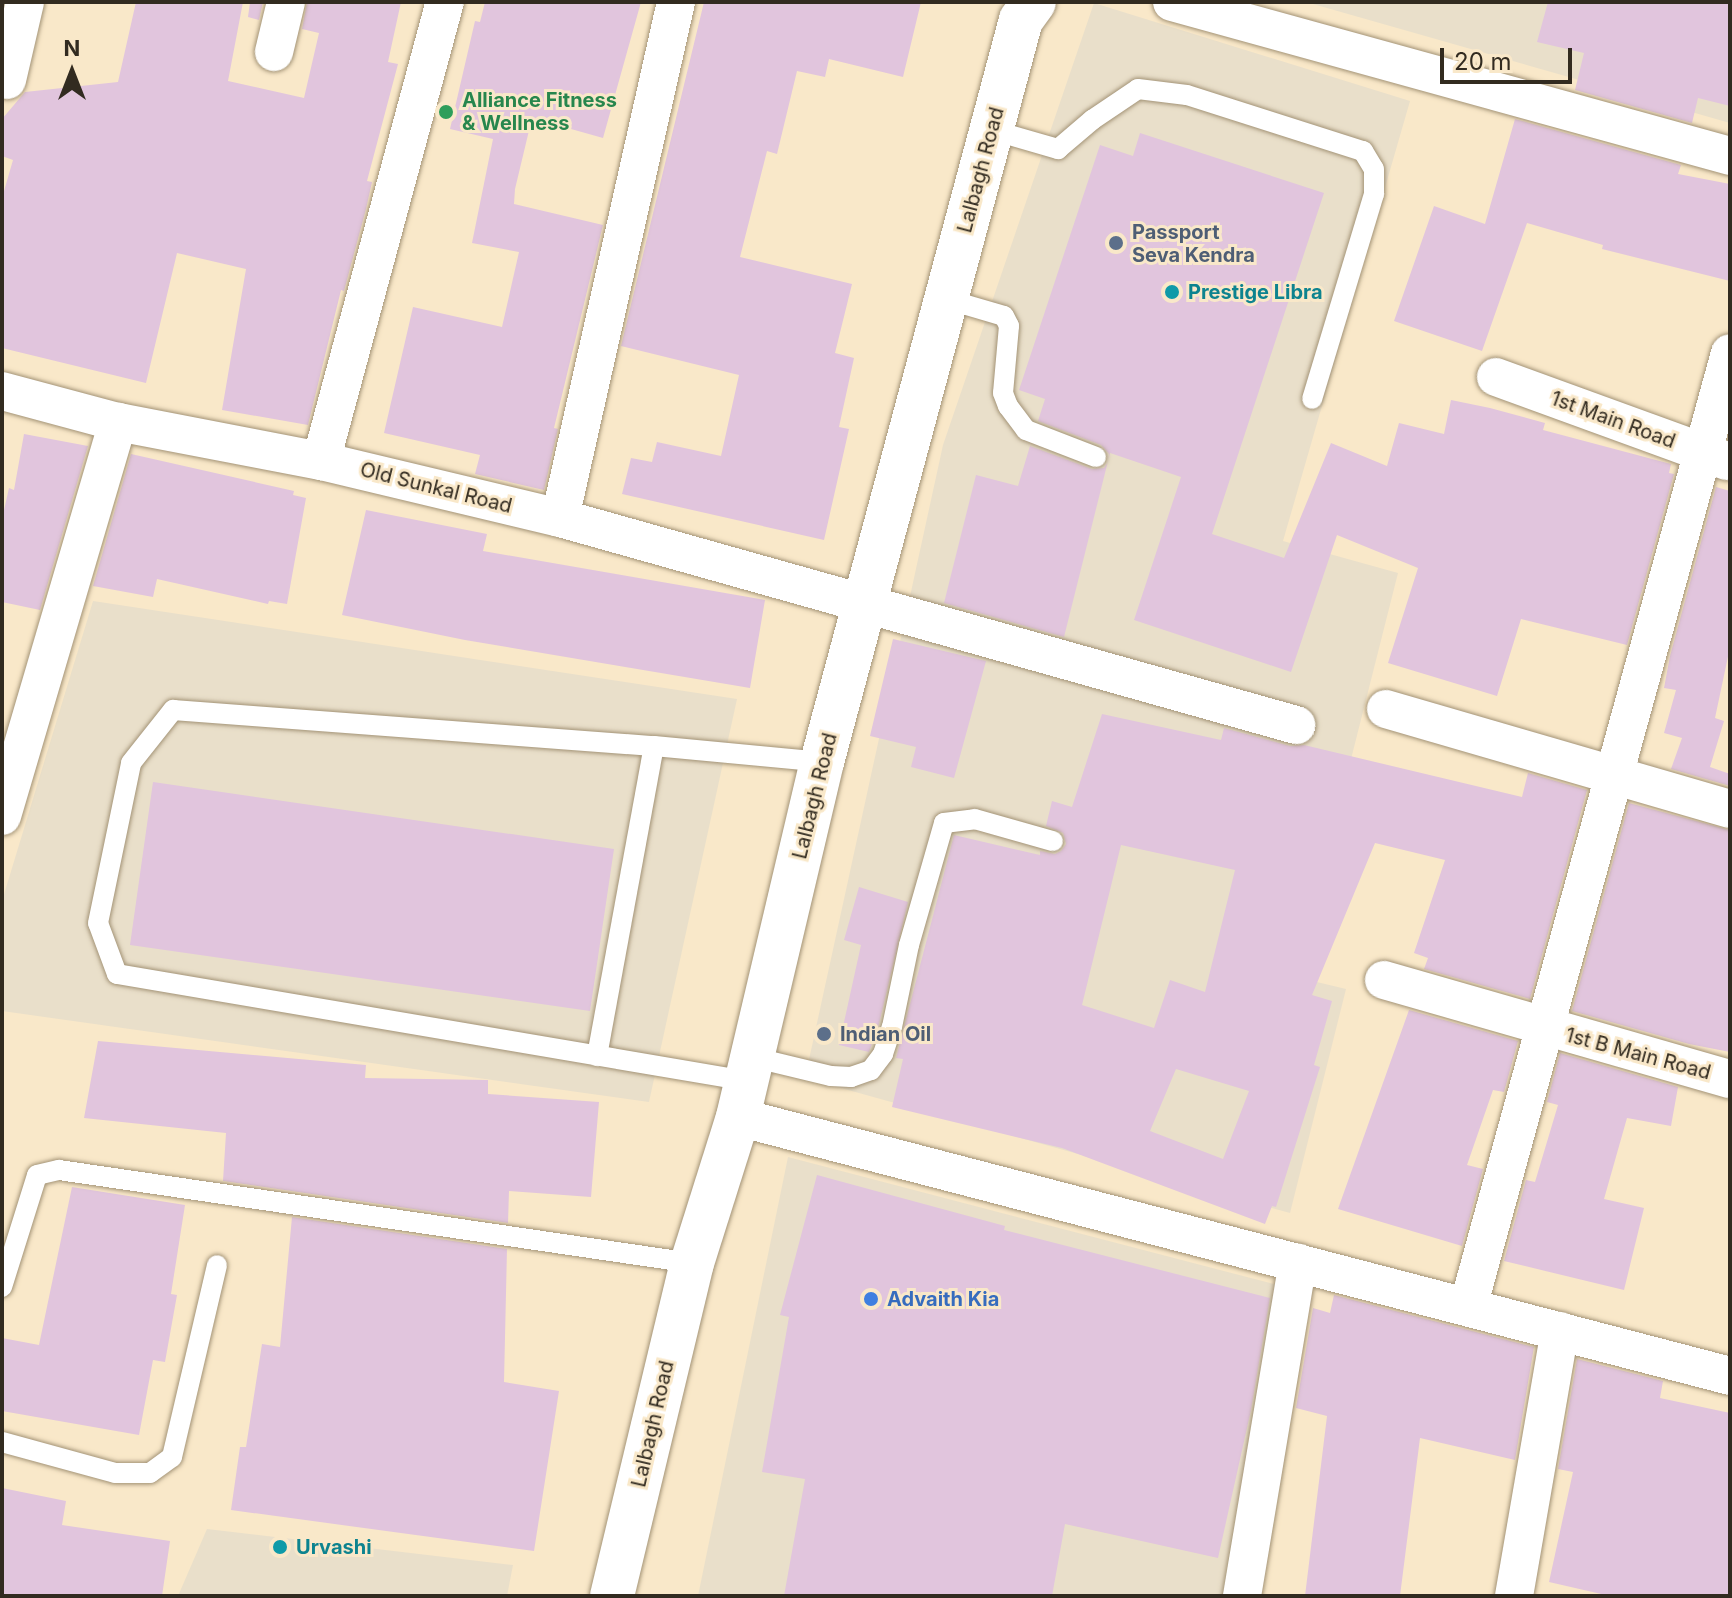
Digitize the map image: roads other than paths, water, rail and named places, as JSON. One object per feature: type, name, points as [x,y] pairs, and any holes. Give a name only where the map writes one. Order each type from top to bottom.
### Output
[{"type":"main road","name":"Lalbagh Road","points":[[612,1596],[692,1263],[746,1085],[822,762],[1021,20],[1034,2]]},
{"type":"street","points":[[7,80],[25,2]]},
{"type":"street","points":[[274,52],[286,2]]},
{"type":"street","points":[[321,461],[445,2]]},
{"type":"street","points":[[560,518],[676,2]]},
{"type":"street","points":[[1172,2],[1730,156]]},
{"type":"street","points":[[1468,1307],[1612,777],[1718,458],[1730,353]]},
{"type":"street","name":"1st Main Road","points":[[1496,377],[1718,458]]},
{"type":"street","name":"Old Sunkal Road","points":[[2,391],[118,422],[321,461],[560,518],[1296,725]]},
{"type":"street","points":[[2,816],[118,422]]},
{"type":"street","points":[[1386,709],[1730,809]]},
{"type":"street","name":"1st B Main Road","points":[[1384,980],[1730,1079]]},
{"type":"street","points":[[746,1085],[1298,1263],[1730,1376]]},
{"type":"street","points":[[1242,1596],[1298,1263]]},
{"type":"street","points":[[1514,1596],[1560,1331]]},
{"type":"lane","points":[[992,130],[1058,149],[1092,120],[1138,89],[1187,95],[1363,151],[1374,169],[1374,194],[1312,399]]},
{"type":"lane","points":[[946,299],[1004,316],[1009,326],[1003,393],[1008,406],[1026,430],[1096,457]]},
{"type":"lane","points":[[822,762],[654,746],[173,710],[131,763],[98,923],[117,974],[597,1056],[746,1085],[831,1076],[851,1077],[871,1070],[883,1054],[892,1027],[909,945],[944,823],[975,819],[1053,841]]},
{"type":"lane","points":[[597,1056],[654,746]]},
{"type":"lane","points":[[2,1287],[37,1175],[59,1170],[692,1263]]},
{"type":"lane","points":[[2,1442],[115,1473],[150,1473],[172,1457],[217,1265]]},
{"type":"place","name":"Alliance Fitness & Wellness","points":[[446,112]]},
{"type":"place","name":"Passport Seva Kendra","points":[[1116,243]]},
{"type":"place","name":"Prestige Libra","points":[[1172,292]]},
{"type":"place","name":"Indian Oil","points":[[824,1034]]},
{"type":"place","name":"Advaith Kia","points":[[871,1299]]},
{"type":"place","name":"Urvashi","points":[[280,1547]]}]
